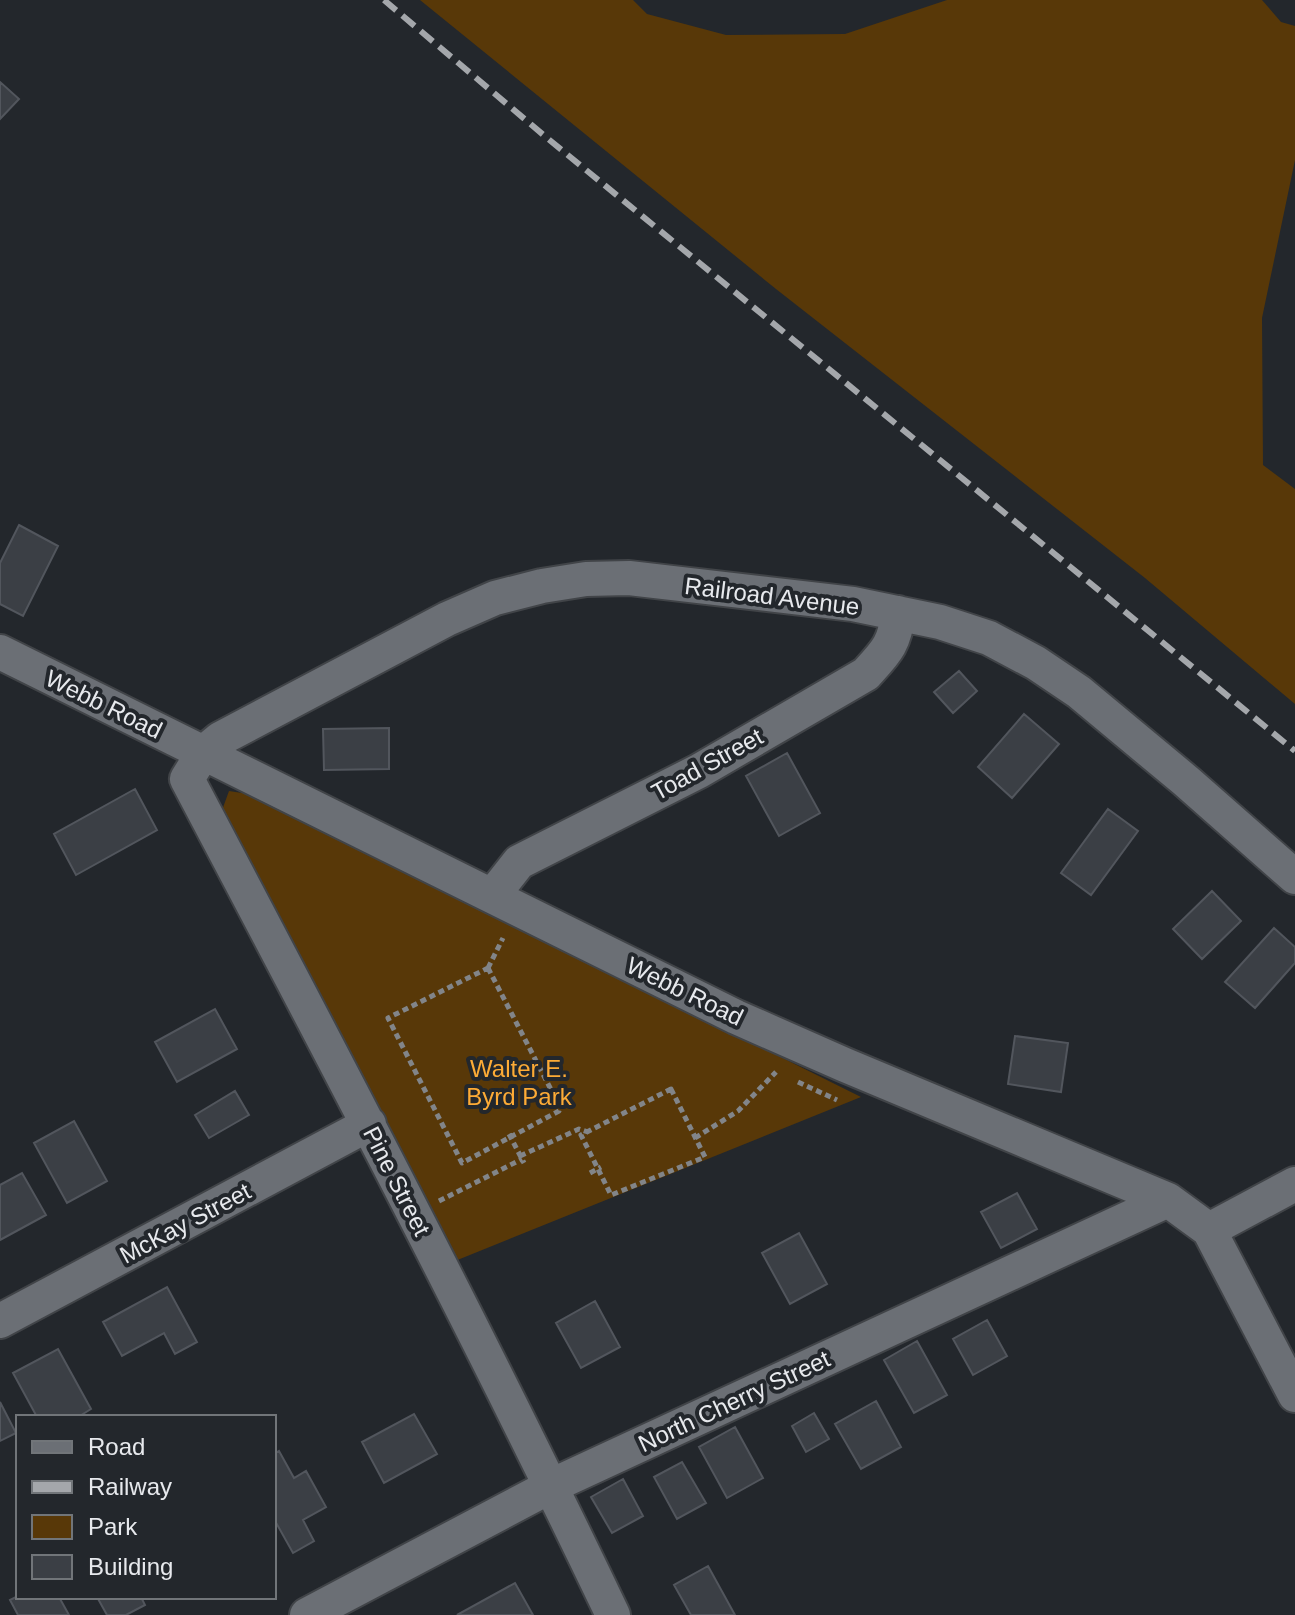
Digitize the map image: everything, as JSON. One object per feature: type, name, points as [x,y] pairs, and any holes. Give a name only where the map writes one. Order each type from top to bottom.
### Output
[{"type":"street","name":"Railroad Avenue","points":[[203,753],[220,739],[257,718],[447,619],[495,598],[586,579],[629,578],[853,604],[940,622],[989,638],[1036,663],[1079,692],[1295,877]]},
{"type":"street","name":"Toad Street","points":[[493,895],[519,862],[699,771],[866,674],[896,636],[898,613]]},
{"type":"street","name":"Webb Road","points":[[0,652],[736,1017],[1168,1200],[1209,1230],[1295,1395]]},
{"type":"street","name":"Pine Street","points":[[203,753],[187,779],[369,1124],[613,1615]]},
{"type":"street","name":"McKay Street","points":[[0,1321],[369,1124]]},
{"type":"street","points":[[1209,1230],[1295,1184]]},
{"type":"street","name":"North Cherry Street","points":[[307,1615],[551,1486],[1168,1200]]},
{"type":"path","points":[[488,968],[560,1107],[559,1111],[462,1163],[388,1018],[488,968],[503,938]]},
{"type":"path","points":[[695,1138],[738,1111],[776,1072]]},
{"type":"path","points":[[671,1089],[705,1157],[611,1195],[581,1135],[588,1132],[671,1089]]},
{"type":"path","points":[[520,1156],[579,1129],[588,1132]]},
{"type":"path","points":[[510,1136],[524,1163]]},
{"type":"path","points":[[590,1173],[599,1168]]},
{"type":"green space","points":[[420,0],[633,0],[647,14],[726,35],[845,34],[947,0],[1262,0],[1281,22],[1295,26],[1295,160],[1262,318],[1263,465],[1295,489],[1295,704],[1145,578],[776,289]]},
{"type":"green space","name":"Walter E. Byrd Park","points":[[229,791],[255,795],[861,1097],[455,1261],[221,813]]},
{"type":"building","points":[[0,82],[19,99],[0,119]]},
{"type":"building","points":[[19,525],[58,546],[23,616],[0,604],[0,563]]},
{"type":"building","points":[[959,671],[977,691],[953,713],[934,692]]},
{"type":"building","points":[[1024,714],[1059,744],[1012,798],[978,767]]},
{"type":"building","points":[[389,728],[389,769],[324,770],[323,729]]},
{"type":"building","points":[[787,753],[820,813],[779,836],[746,776]]},
{"type":"building","points":[[135,789],[157,830],[76,875],[54,834]]},
{"type":"building","points":[[1108,809],[1138,831],[1091,895],[1061,873]]},
{"type":"building","points":[[1212,891],[1241,921],[1202,959],[1173,929]]},
{"type":"building","points":[[1274,928],[1295,947],[1295,963],[1255,1008],[1225,982]]},
{"type":"building","points":[[215,1009],[237,1049],[177,1082],[155,1042]]},
{"type":"building","points":[[1015,1036],[1068,1043],[1061,1092],[1008,1084]]},
{"type":"building","points":[[235,1091],[249,1115],[209,1138],[195,1115]]},
{"type":"building","points":[[74,1121],[107,1181],[67,1203],[34,1143]]},
{"type":"building","points":[[22,1173],[46,1215],[0,1240],[0,1185]]},
{"type":"building","points":[[1017,1193],[1037,1229],[1001,1248],[981,1212]]},
{"type":"building","points":[[799,1233],[827,1284],[790,1304],[762,1253]]},
{"type":"building","points":[[167,1287],[197,1342],[175,1354],[164,1333],[122,1356],[103,1322]]},
{"type":"building","points":[[595,1301],[620,1347],[581,1368],[556,1323]]},
{"type":"building","points":[[987,1320],[1007,1356],[973,1375],[953,1339]]},
{"type":"building","points":[[917,1341],[947,1395],[914,1413],[884,1360]]},
{"type":"building","points":[[58,1349],[91,1409],[81,1415],[36,1415],[13,1373]]},
{"type":"building","points":[[876,1401],[901,1447],[861,1469],[835,1424]]},
{"type":"building","points":[[0,1402],[16,1433],[0,1441]]},
{"type":"building","points":[[814,1413],[829,1439],[806,1452],[792,1426]]},
{"type":"building","points":[[414,1414],[437,1454],[384,1483],[362,1442]]},
{"type":"building","points":[[735,1427],[763,1478],[727,1498],[699,1447]]},
{"type":"building","points":[[279,1451],[294,1478],[306,1471],[326,1507],[303,1520],[314,1541],[293,1553],[276,1523],[276,1453]]},
{"type":"building","points":[[682,1462],[706,1503],[677,1519],[654,1477]]},
{"type":"building","points":[[623,1479],[643,1516],[612,1533],[591,1497]]},
{"type":"building","points":[[708,1566],[735,1615],[691,1615],[674,1585]]},
{"type":"building","points":[[515,1583],[533,1615],[457,1615]]},
{"type":"building","points":[[16,1597],[60,1599],[69,1615],[18,1615],[10,1600]]},
{"type":"building","points":[[98,1599],[142,1599],[145,1605],[126,1615],[107,1615]]},
{"type":"railway","points":[[384,0],[547,138],[1295,751]]}]
